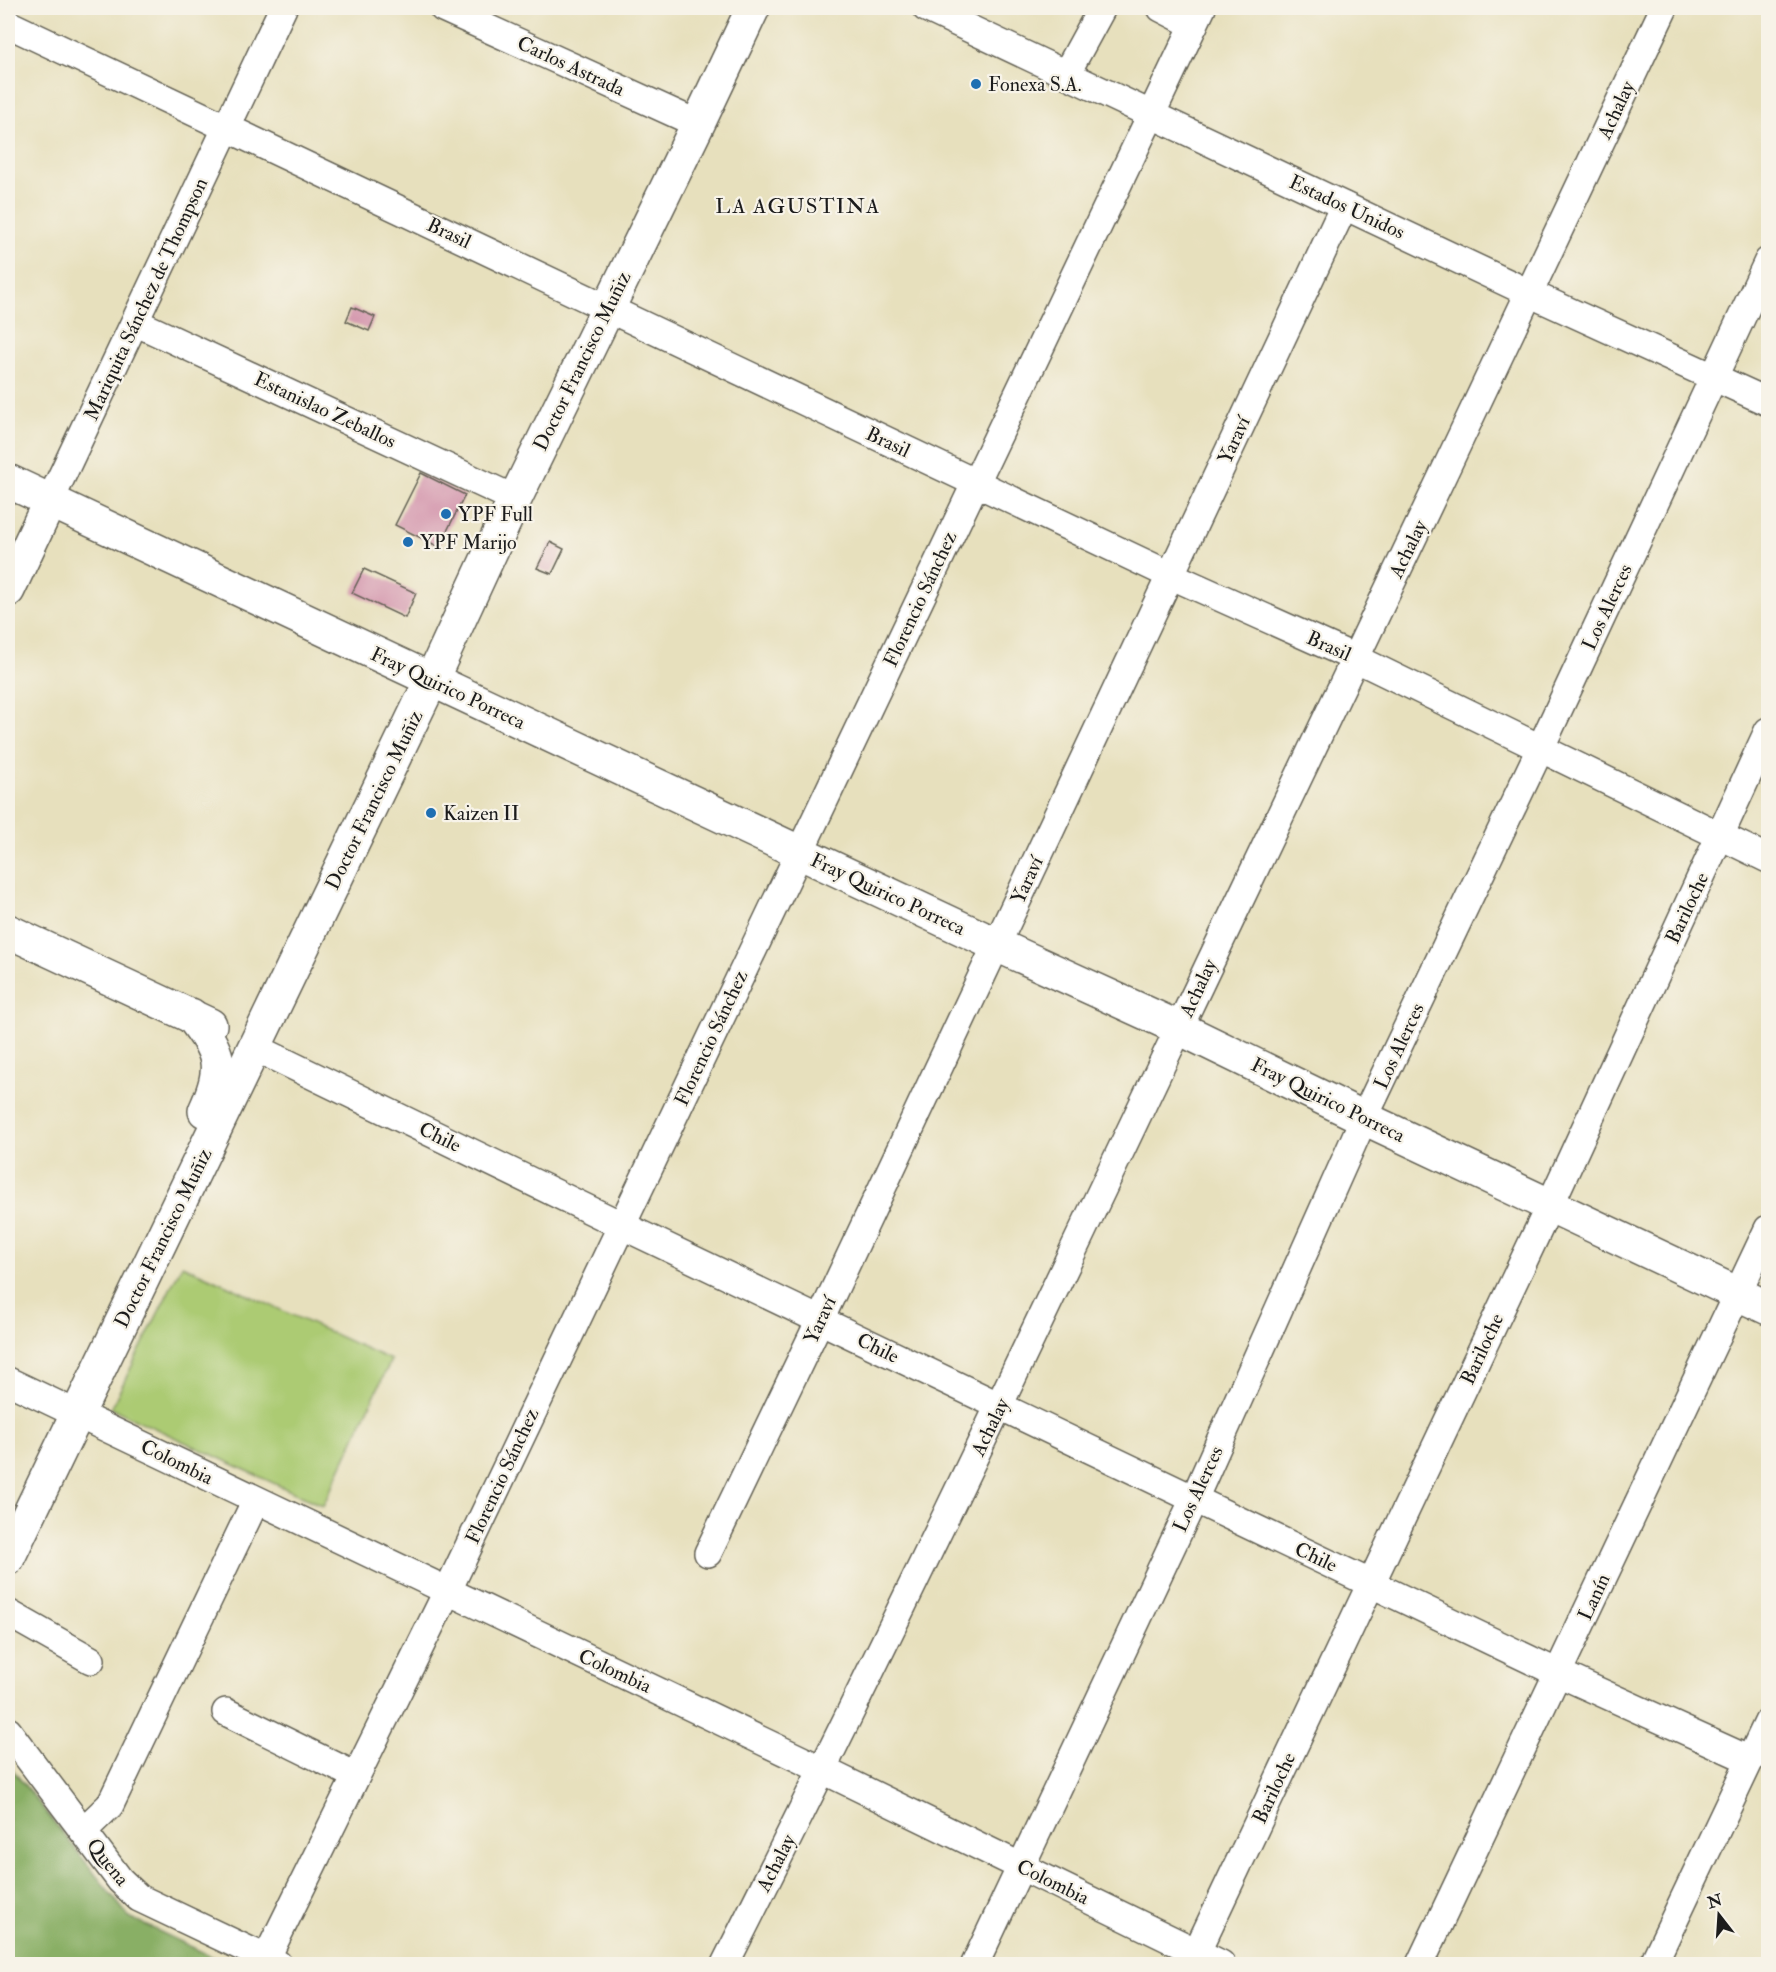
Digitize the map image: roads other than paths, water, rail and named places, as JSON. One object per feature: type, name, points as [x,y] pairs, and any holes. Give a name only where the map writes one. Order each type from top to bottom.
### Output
[{"type":"main road","name":"Doctor Francisco Muñiz","points":[[8,1515],[70,1410],[255,1047],[431,681],[515,499],[753,8]]},
{"type":"main road","name":"Fray Quirico Porreca","points":[[8,481],[431,681],[1179,1028],[1364,1118],[1768,1308]]},
{"type":"main road","name":"Mariquita Sánchez de Thompson","points":[[8,590],[50,501]]},
{"type":"main road","name":"Chile","points":[[8,931],[255,1047]]},
{"type":"main road","name":"Doctor Francisco Muñiz","points":[[8,1558],[70,1410],[211,1098],[219,1068],[211,1041],[191,1015]]},
{"type":"street","name":"Mariquita Sánchez de Thompson","points":[[50,501],[283,8]]},
{"type":"street","name":"Carlos Astrada","points":[[443,8],[698,124]]},
{"type":"street","name":"Estados Unidos","points":[[926,8],[1531,294],[1768,402]]},
{"type":"street","points":[[1066,74],[1102,8]]},
{"type":"street","points":[[1161,8],[1198,16]]},
{"type":"street","name":"Achalay","points":[[725,1965],[823,1770],[1000,1406],[1355,658],[1531,294],[1664,8]]},
{"type":"street","name":"Florencio Sánchez","points":[[272,1962],[356,1776],[447,1592],[1198,16]]},
{"type":"street","name":"Brasil","points":[[8,24],[1170,575],[1355,658],[1768,859]]},
{"type":"street","name":"Yaraví","points":[[708,1554],[1344,206]]},
{"type":"street","name":"Los Alerces","points":[[975,1965],[1194,1499],[1364,1118],[1541,747],[1768,261]]},
{"type":"street","name":"Estanislao Zeballos","points":[[135,322],[515,499]]},
{"type":"street","name":"Bariloche","points":[[1194,1958],[1550,1205],[1768,731]]},
{"type":"street","name":"Chile","points":[[255,1047],[621,1225],[1558,1673],[1750,1760]]},
{"type":"street","name":"Lanín","points":[[1420,1965],[1768,1229]]},
{"type":"street","name":"Colombia","points":[[8,1381],[823,1770],[1020,1866],[1194,1958],[1221,1965]]},
{"type":"street","points":[[84,1831],[110,1805],[255,1500]]},
{"type":"street","points":[[8,1613],[91,1660]]},
{"type":"street","points":[[226,1712],[356,1776]]},
{"type":"street","points":[[1653,1965],[1768,1722]]},
{"type":"street","name":"Quena","points":[[12,1747],[84,1831],[120,1880],[139,1898],[272,1962]]},
{"type":"railway","points":[[1763,1964],[1768,1954]]},
{"type":"place","name":"Fonexa S.A.","points":[[976,84]]},
{"type":"place","name":"YPF Full","points":[[446,514]]},
{"type":"place","name":"YPF Marijo","points":[[408,542]]},
{"type":"place","name":"Kaizen II","points":[[431,813]]},
{"type":"district","name":"LA AGUSTINA","points":[[798,206]]}]
